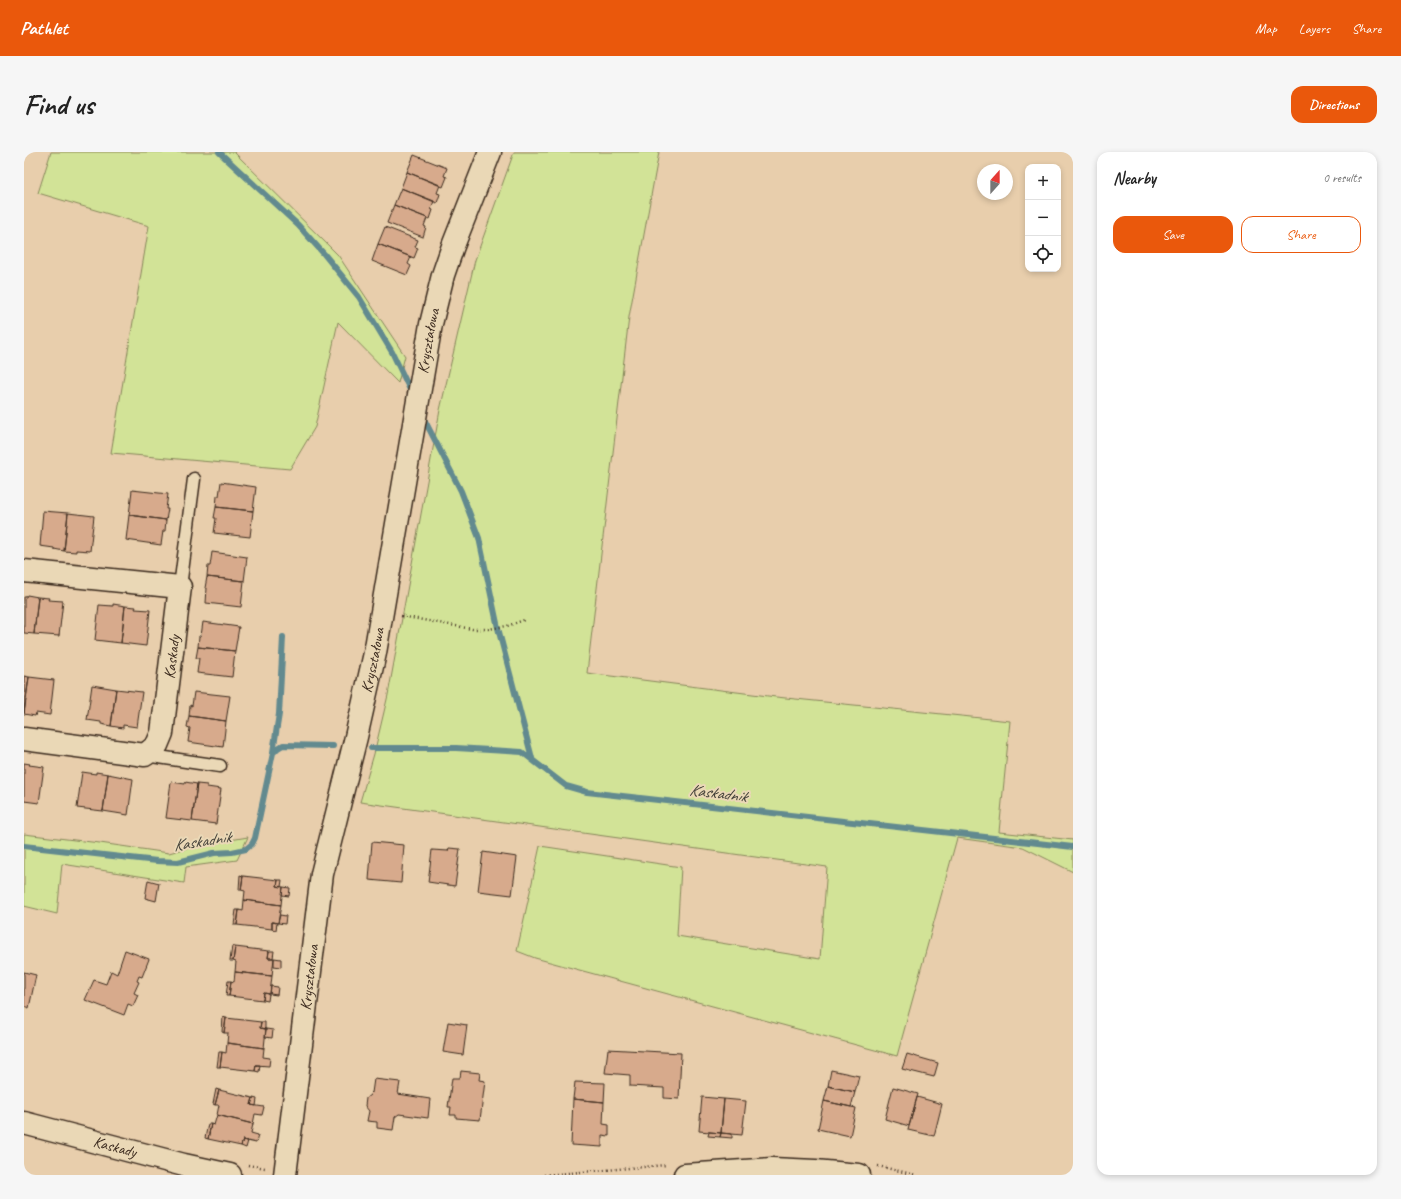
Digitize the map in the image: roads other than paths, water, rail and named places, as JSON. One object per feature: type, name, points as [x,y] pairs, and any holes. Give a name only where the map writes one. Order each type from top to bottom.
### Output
[{"type":"street","name":"Kryształowa","points":[[285,1175],[322,874],[375,653],[431,324],[443,276],[459,230],[490,152]]},
{"type":"street","points":[[24,571],[180,587]]},
{"type":"street","name":"Kaskady","points":[[145,755],[157,745],[162,733],[180,587]]},
{"type":"street","points":[[24,739],[145,755]]},
{"type":"street","name":"Kaskady","points":[[24,1124],[177,1170],[230,1175]]},
{"type":"street","points":[[686,1175],[772,1169],[859,1175]]},
{"type":"lane","points":[[180,587],[194,479]]},
{"type":"lane","points":[[145,755],[220,766]]},
{"type":"waterway","points":[[219,152],[298,225],[359,297],[392,352],[412,394]]},
{"type":"waterway","points":[[422,415],[461,491],[479,538],[498,628],[532,758]]},
{"type":"waterway","points":[[273,752],[279,714],[283,637]]},
{"type":"waterway","name":"Kaskadnik","points":[[24,846],[178,862],[214,853],[232,852],[246,849],[252,844],[255,838],[273,753],[283,745],[333,746]]},
{"type":"waterway","name":"Kaskadnik","points":[[371,748],[456,748],[522,752],[566,786],[587,792],[1073,847]]}]
